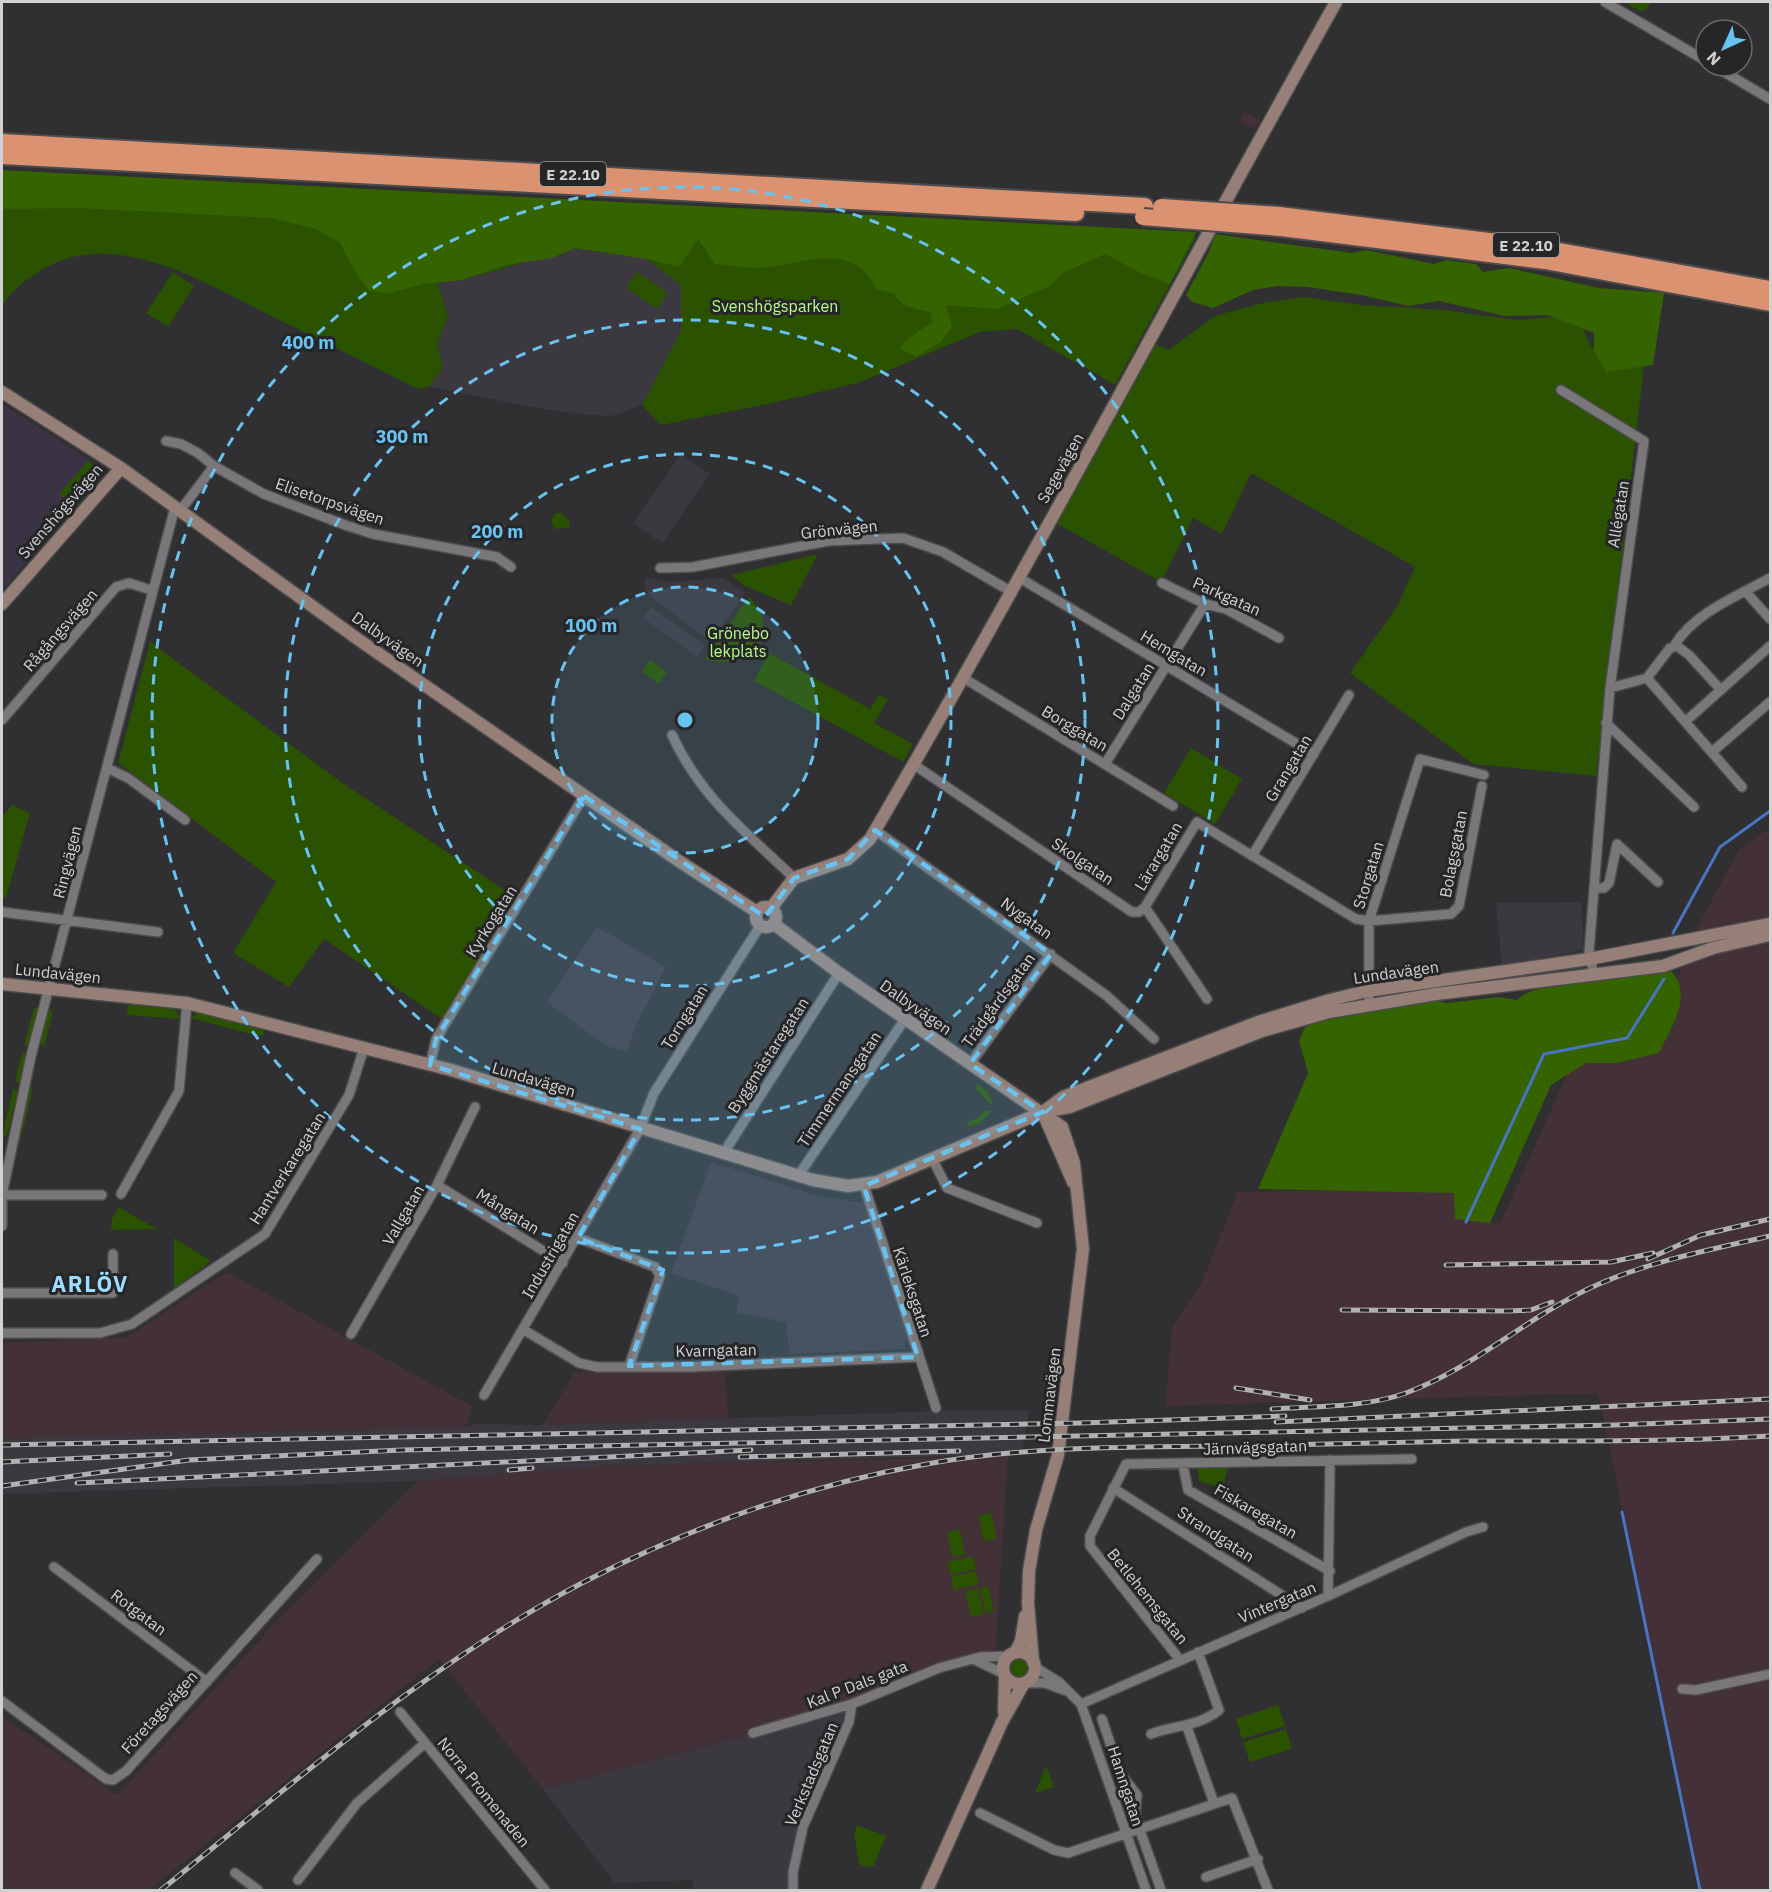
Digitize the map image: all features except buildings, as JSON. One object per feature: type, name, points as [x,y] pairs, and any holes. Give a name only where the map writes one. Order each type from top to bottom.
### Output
[{"type":"highway","name":"E 22.10","points":[[2,142],[1280,221],[1537,247],[1770,289]]},
{"type":"highway","name":"E 22.10","points":[[2,156],[1144,211]]},
{"type":"highway","name":"E 22.10","points":[[1280,221],[1545,261],[1770,303]]},
{"type":"street","name":"Segevägen","points":[[794,878],[848,859],[865,846],[875,830],[1133,373],[1206,232],[1336,2]]},
{"type":"street","points":[[1605,2],[1694,54]]},
{"type":"street","points":[[1734,78],[1770,99]]},
{"type":"street","name":"Allégatan","points":[[1561,390],[1644,441],[1606,723],[1589,959],[1594,975]]},
{"type":"street","name":"Dalbyvägen","points":[[2,392],[121,468],[359,640],[584,796],[757,912]]},
{"type":"street","name":"Elisetorpsvägen","points":[[166,441],[181,444],[214,466],[279,501],[373,534],[497,557],[511,567]]},
{"type":"street","points":[[177,509],[214,466]]},
{"type":"street","name":"Svenshögsvägen","points":[[2,604],[121,468]]},
{"type":"street","name":"Ringvägen","points":[[2,1226],[6,1142],[51,989],[151,590],[177,509]]},
{"type":"street","name":"Grönvägen","points":[[660,568],[693,567],[828,541],[903,538],[943,552],[1010,591]]},
{"type":"street","name":"Hemgatan","points":[[1018,577],[1314,754]]},
{"type":"street","points":[[1610,688],[1647,678],[1686,630],[1705,614],[1770,578]]},
{"type":"street","name":"Rågångsvägen","points":[[2,720],[116,587],[129,583],[151,590]]},
{"type":"street","name":"Parkgatan","points":[[1162,583],[1205,604],[1226,609],[1280,638]]},
{"type":"street","points":[[1746,591],[1770,619]]},
{"type":"street","name":"Dalgatan","points":[[1105,764],[1205,604]]},
{"type":"street","points":[[1674,646],[1680,647],[1689,655],[1721,690]]},
{"type":"street","points":[[1686,721],[1770,646]]},
{"type":"street","name":"Borggatan","points":[[962,677],[1173,806]]},
{"type":"street","points":[[1647,678],[1742,787]]},
{"type":"street","name":"Grangatan","points":[[1252,856],[1348,695]]},
{"type":"street","points":[[1712,752],[1770,702]]},
{"type":"street","points":[[1606,723],[1694,807]]},
{"type":"street","points":[[672,735],[694,776],[715,803],[794,878],[771,908]]},
{"type":"street","name":"Storgatan","points":[[1368,997],[1369,921],[1420,759],[1484,775]]},
{"type":"street","name":"Skolgatan","points":[[913,764],[1132,912],[1139,912],[1145,907]]},
{"type":"street","points":[[107,768],[128,778],[185,820]]},
{"type":"street","name":"Bolagsgatan","points":[[1369,921],[1451,915],[1457,911],[1482,786]]},
{"type":"street","name":"Kyrkogatan","points":[[430,1065],[436,1039],[584,796]]},
{"type":"street","name":"Lärargatan","points":[[1145,907],[1197,822],[1252,856]]},
{"type":"street","name":"Nygatan","points":[[875,830],[1051,954],[1107,996],[1154,1039]]},
{"type":"street","points":[[1594,888],[1604,888],[1609,883],[1617,844],[1658,882]]},
{"type":"street","points":[[1252,856],[1356,919],[1369,921]]},
{"type":"street","points":[[763,907],[771,908],[776,915],[774,924],[767,928],[760,926],[756,922],[757,912],[763,907]]},
{"type":"street","points":[[1145,907],[1207,999]]},
{"type":"street","points":[[2,912],[158,932]]},
{"type":"street","name":"Dalbyvägen","points":[[774,924],[839,973],[1043,1112]]},
{"type":"street","name":"Lundavägen","points":[[2,984],[187,1003],[430,1065],[798,1176],[833,1184],[864,1185],[933,1160],[1043,1112],[1070,1107],[1262,1031],[1368,997],[1589,959],[1770,924]]},
{"type":"street","name":"Torngatan","points":[[640,1129],[654,1093],[760,926]]},
{"type":"street","name":"Lundavägen","points":[[1368,997],[1663,966],[1713,948],[1770,935]]},
{"type":"street","name":"Trädgårdsgatan","points":[[970,1064],[1051,954]]},
{"type":"street","name":"Byggmästaregatan","points":[[723,1154],[839,973]]},
{"type":"street","points":[[121,1194],[179,1091],[187,1003]]},
{"type":"street","name":"Timmermansgatan","points":[[798,1176],[905,1019]]},
{"type":"street","name":"Hantverkaregatan","points":[[2,1333],[100,1333],[132,1324],[265,1234],[349,1095],[364,1048]]},
{"type":"street","name":"Vallgatan","points":[[351,1334],[437,1185],[475,1107]]},
{"type":"street","name":"Lommavägen","points":[[1002,1722],[1006,1693],[1004,1664],[1021,1641],[1028,1603],[1032,1547],[1058,1455],[1079,1288],[1082,1226],[1074,1163],[1062,1128],[1043,1112]]},
{"type":"street","name":"Industrigatan","points":[[484,1395],[640,1129]]},
{"type":"street","points":[[933,1160],[947,1188],[1037,1223]]},
{"type":"street","name":"Mångatan","points":[[437,1185],[563,1263]]},
{"type":"street","name":"Kärleksgatan","points":[[864,1185],[936,1408]]},
{"type":"street","points":[[2,1196],[102,1195]]},
{"type":"street","points":[[578,1238],[655,1267],[660,1271],[629,1366]]},
{"type":"street","points":[[2,1293],[113,1293],[113,1254]]},
{"type":"street","name":"Kvarngatan","points":[[524,1329],[579,1363],[597,1367],[792,1363],[918,1357]]},
{"type":"street","name":"Järnvägsgatan","points":[[1113,1488],[1123,1467],[1128,1463],[1183,1465],[1412,1459]]},
{"type":"street","points":[[1328,1596],[1330,1460]]},
{"type":"street","name":"Fiskaregatan","points":[[1183,1465],[1188,1490],[1330,1571]]},
{"type":"street","name":"Betlehemsgatan","points":[[1113,1488],[1090,1536],[1092,1550],[1180,1660]]},
{"type":"street","name":"Strandgatan","points":[[1113,1488],[1302,1608]]},
{"type":"street","name":"Vintergatan","points":[[1081,1704],[1302,1608],[1466,1532],[1483,1527]]},
{"type":"street","name":"Företagsvägen","points":[[2,1701],[106,1779],[113,1780],[126,1771],[317,1559]]},
{"type":"street","name":"Rotgatan","points":[[54,1567],[207,1682]]},
{"type":"street","name":"Lommavägen","points":[[927,1890],[1002,1722],[1025,1683],[1032,1677],[1034,1664],[1028,1603]]},
{"type":"street","points":[[1151,1734],[1172,1726],[1187,1727],[1220,1708],[1198,1652]]},
{"type":"street","points":[[1011,1654],[1026,1654],[1034,1664]]},
{"type":"street","name":"Kal P Dals gata","points":[[753,1733],[852,1704],[939,1668],[971,1658],[1011,1654]]},
{"type":"street","points":[[971,1658],[1004,1675],[1012,1682],[1025,1683]]},
{"type":"street","name":"Hamngatan","points":[[1034,1664],[1059,1682],[1081,1704],[1146,1890]]},
{"type":"street","points":[[1682,1689],[1696,1690],[1770,1674]]},
{"type":"street","name":"Hamngatan","points":[[1025,1683],[1045,1683],[1071,1694]]},
{"type":"street","name":"Verkstadsgatan","points":[[793,1890],[798,1841],[849,1722],[852,1704]]},
{"type":"street","name":"Norra Promenaden","points":[[400,1712],[545,1890]]},
{"type":"street","points":[[1102,1719],[1120,1773],[1137,1795],[1135,1816],[1161,1890]]},
{"type":"street","points":[[1187,1727],[1214,1803]]},
{"type":"street","points":[[298,1880],[357,1803],[425,1743]]},
{"type":"street","points":[[980,1813],[1060,1852],[1082,1850],[1232,1798],[1258,1859],[1268,1890]]},
{"type":"street","points":[[1206,1877],[1258,1859]]},
{"type":"street","points":[[234,1873],[258,1890]]},
{"type":"highlighted area","points":[[584,796],[765,917],[794,878],[848,859],[875,830],[1051,954],[970,1064],[1043,1112],[864,1186],[918,1357],[629,1366],[663,1270],[578,1238],[640,1129],[430,1065],[436,1039]]},
{"type":"shaded area","points":[[1245,112],[1259,120],[1254,129],[1240,121]]},
{"type":"shaded area","points":[[573,248],[645,258],[681,284],[681,331],[642,405],[612,416],[591,415],[549,410],[429,387],[443,367],[437,343],[448,318],[438,283],[483,274]]},
{"type":"shaded area","points":[[2,404],[89,460],[95,476],[93,486],[2,590]]},
{"type":"shaded area","points":[[681,454],[710,474],[662,543],[633,523]]},
{"type":"shaded area","points":[[645,577],[666,582],[724,578],[745,593],[711,641],[653,599],[645,589]]},
{"type":"shaded area","points":[[651,607],[705,645],[697,657],[643,618]]},
{"type":"shaded area","points":[[1770,828],[1770,1890],[1702,1890],[1598,1393],[1165,1406],[1172,1327],[1201,1284],[1238,1192],[1456,1189],[1458,1217],[1500,1224],[1573,1061],[1661,1019],[1700,922],[1740,848]]},
{"type":"shaded area","points":[[1582,902],[1583,950],[1502,966],[1496,903]]},
{"type":"shaded area","points":[[597,927],[666,967],[635,1027],[627,1051],[606,1046],[547,1002]]},
{"type":"shaded area","points":[[711,1162],[821,1197],[856,1202],[868,1200],[912,1339],[903,1342],[906,1349],[789,1354],[786,1322],[737,1313],[738,1295],[671,1273]]},
{"type":"shaded area","points":[[227,1272],[472,1406],[466,1427],[2,1438],[2,1343],[127,1337]]},
{"type":"shaded area","points":[[725,1369],[728,1418],[543,1425],[574,1373]]},
{"type":"shaded area","points":[[935,1411],[1029,1411],[1022,1454],[607,1466],[418,1481],[2,1494],[2,1438],[466,1427],[476,1424],[543,1425]]},
{"type":"shaded area","points":[[1008,1456],[995,1656],[980,1657],[804,1720],[543,1789],[439,1659],[149,1890],[2,1890],[2,1716],[117,1795],[276,1622],[418,1481],[607,1466]]},
{"type":"shaded area","points":[[852,1704],[813,1800],[793,1890],[693,1890],[692,1880],[615,1883],[543,1789],[804,1720]]},
{"type":"green space","points":[[1624,2],[1652,2],[1642,12]]},
{"type":"green space","points":[[2,170],[1196,232],[1170,284],[1141,273],[1105,254],[1063,273],[1050,286],[997,309],[946,305],[952,327],[941,342],[917,356],[899,349],[905,341],[932,322],[931,313],[903,305],[893,293],[876,289],[866,273],[853,264],[839,259],[824,258],[757,268],[715,264],[698,239],[679,267],[647,259],[575,248],[552,258],[505,265],[462,280],[423,284],[387,294],[369,290],[358,277],[340,243],[316,229],[270,218],[80,208],[2,209]]},
{"type":"green space","name":"Svenshögsparken","points":[[2,171],[967,220],[1196,237],[1115,385],[1017,329],[980,332],[858,383],[661,425],[642,405],[681,331],[681,285],[645,258],[573,248],[483,274],[438,283],[448,318],[437,343],[443,367],[429,387],[418,389],[188,275],[156,263],[125,256],[93,254],[63,260],[24,282],[12,292],[2,306]]},
{"type":"green space","points":[[1215,234],[1352,253],[1366,250],[1434,264],[1446,260],[1476,264],[1483,272],[1509,268],[1599,288],[1664,293],[1653,365],[1606,372],[1594,351],[1594,333],[1547,315],[1505,316],[1439,301],[1408,306],[1361,295],[1308,287],[1278,286],[1253,290],[1213,308],[1192,302],[1186,295],[1209,252]]},
{"type":"green space","points":[[173,272],[194,286],[168,327],[146,313]]},
{"type":"green space","points":[[637,272],[668,293],[657,309],[626,288]]},
{"type":"green space","points":[[1304,297],[1361,305],[1444,310],[1517,320],[1551,317],[1581,326],[1591,346],[1613,357],[1616,350],[1644,366],[1596,776],[1473,764],[1350,673],[1398,605],[1415,567],[1251,473],[1222,534],[1193,518],[1161,582],[1056,523],[1154,343],[1168,350],[1217,315],[1267,302]]},
{"type":"green space","points":[[89,460],[95,473],[95,479],[75,507],[59,494]]},
{"type":"green space","points":[[555,513],[562,513],[569,521],[570,527],[554,529],[551,521]]},
{"type":"green space","points":[[818,554],[791,605],[745,586],[731,575]]},
{"type":"green space","name":"Grönebo lekplats","points":[[749,597],[759,609],[763,622],[762,634],[756,645],[747,654],[735,660],[721,662],[705,659]]},
{"type":"green space","points":[[150,642],[344,784],[517,898],[442,1019],[324,939],[289,987],[233,953],[276,882],[118,763]]},
{"type":"green space","points":[[769,653],[870,709],[879,695],[888,699],[874,723],[913,744],[903,762],[754,681]]},
{"type":"green space","points":[[650,660],[667,672],[659,684],[642,672]]},
{"type":"green space","points":[[1191,748],[1242,779],[1215,824],[1164,793]]},
{"type":"green space","points":[[12,805],[30,813],[6,898],[2,897],[2,817]]},
{"type":"green space","points":[[1671,971],[1681,991],[1680,1001],[1674,1022],[1659,1053],[1616,1063],[1586,1063],[1551,1085],[1490,1223],[1455,1219],[1454,1193],[1258,1189],[1308,1073],[1299,1040],[1307,1023],[1331,1014],[1424,998],[1447,1003],[1499,997],[1517,1000],[1531,991],[1585,979]]},
{"type":"green space","points":[[129,1004],[174,1009],[182,1019],[126,1015]]},
{"type":"green space","points":[[34,1008],[39,1008],[28,1047],[24,1045]]},
{"type":"green space","points":[[49,1010],[53,1012],[44,1047],[40,1043]]},
{"type":"green space","points":[[197,1013],[263,1029],[264,1035],[258,1036],[191,1018]]},
{"type":"green space","points":[[22,1053],[28,1053],[20,1083],[15,1081]]},
{"type":"green space","points":[[978,1084],[987,1091],[993,1103],[991,1105],[975,1088]]},
{"type":"green space","points":[[29,1086],[33,1088],[20,1142],[16,1140]]},
{"type":"green space","points":[[13,1089],[18,1090],[7,1135],[2,1137]]},
{"type":"green space","points":[[986,1110],[992,1111],[980,1123],[968,1127],[967,1122],[978,1118]]},
{"type":"green space","points":[[118,1208],[157,1229],[111,1230],[112,1219]]},
{"type":"green space","points":[[174,1238],[211,1261],[174,1289]]},
{"type":"green space","points":[[1228,1467],[1223,1488],[1199,1481],[1197,1468]]},
{"type":"green space","points":[[991,1513],[997,1538],[984,1541],[978,1516]]},
{"type":"green space","points":[[960,1529],[965,1555],[952,1557],[947,1532]]},
{"type":"green space","points":[[973,1556],[976,1569],[951,1575],[947,1562]]},
{"type":"green space","points":[[976,1571],[979,1584],[954,1590],[951,1577]]},
{"type":"green space","points":[[988,1586],[994,1611],[986,1613],[980,1588]]},
{"type":"green space","points":[[978,1588],[984,1614],[971,1617],[965,1591]]},
{"type":"green space","points":[[1020,1659],[1026,1662],[1029,1668],[1026,1674],[1020,1677],[1014,1674],[1011,1668],[1014,1662]]},
{"type":"green space","points":[[1278,1705],[1285,1726],[1242,1739],[1236,1719]]},
{"type":"green space","points":[[1286,1729],[1292,1749],[1250,1762],[1243,1742]]},
{"type":"green space","points":[[1046,1765],[1054,1787],[1035,1793]]},
{"type":"green space","points":[[857,1825],[886,1836],[874,1866],[867,1867],[859,1864],[854,1834]]},
{"type":"waterway","points":[[1673,933],[1720,847],[1770,811]]},
{"type":"waterway","points":[[1466,1222],[1544,1054],[1627,1038],[1664,979]]},
{"type":"waterway","points":[[1622,1512],[1700,1890]]},
{"type":"railway","points":[[1648,1259],[1701,1235],[1770,1219]]},
{"type":"railway","points":[[1272,1409],[1357,1404],[1406,1393],[1453,1371],[1588,1289],[1632,1271],[1770,1236]]},
{"type":"railway","points":[[1446,1265],[1611,1262],[1653,1253]]},
{"type":"railway","points":[[1342,1310],[1508,1311],[1531,1310],[1552,1302]]},
{"type":"railway","points":[[1236,1388],[1310,1400]]},
{"type":"railway","points":[[1276,1422],[1770,1399]]},
{"type":"railway","points":[[2,1445],[1081,1423],[1285,1416]]},
{"type":"railway","points":[[2,1486],[189,1460],[402,1450],[1615,1425],[1770,1419]]},
{"type":"railway","points":[[161,1890],[364,1726],[416,1687],[525,1615],[582,1583],[665,1544],[707,1526],[794,1496],[927,1464],[1040,1451],[1770,1436]]},
{"type":"railway","points":[[77,1483],[751,1450]]},
{"type":"railway","points":[[740,1457],[959,1451]]},
{"type":"railway","points":[[2,1462],[170,1454]]},
{"type":"railway","points":[[509,1470],[532,1468]]},
{"type":"district","name":"ARLÖV","points":[[90,1283]]}]
